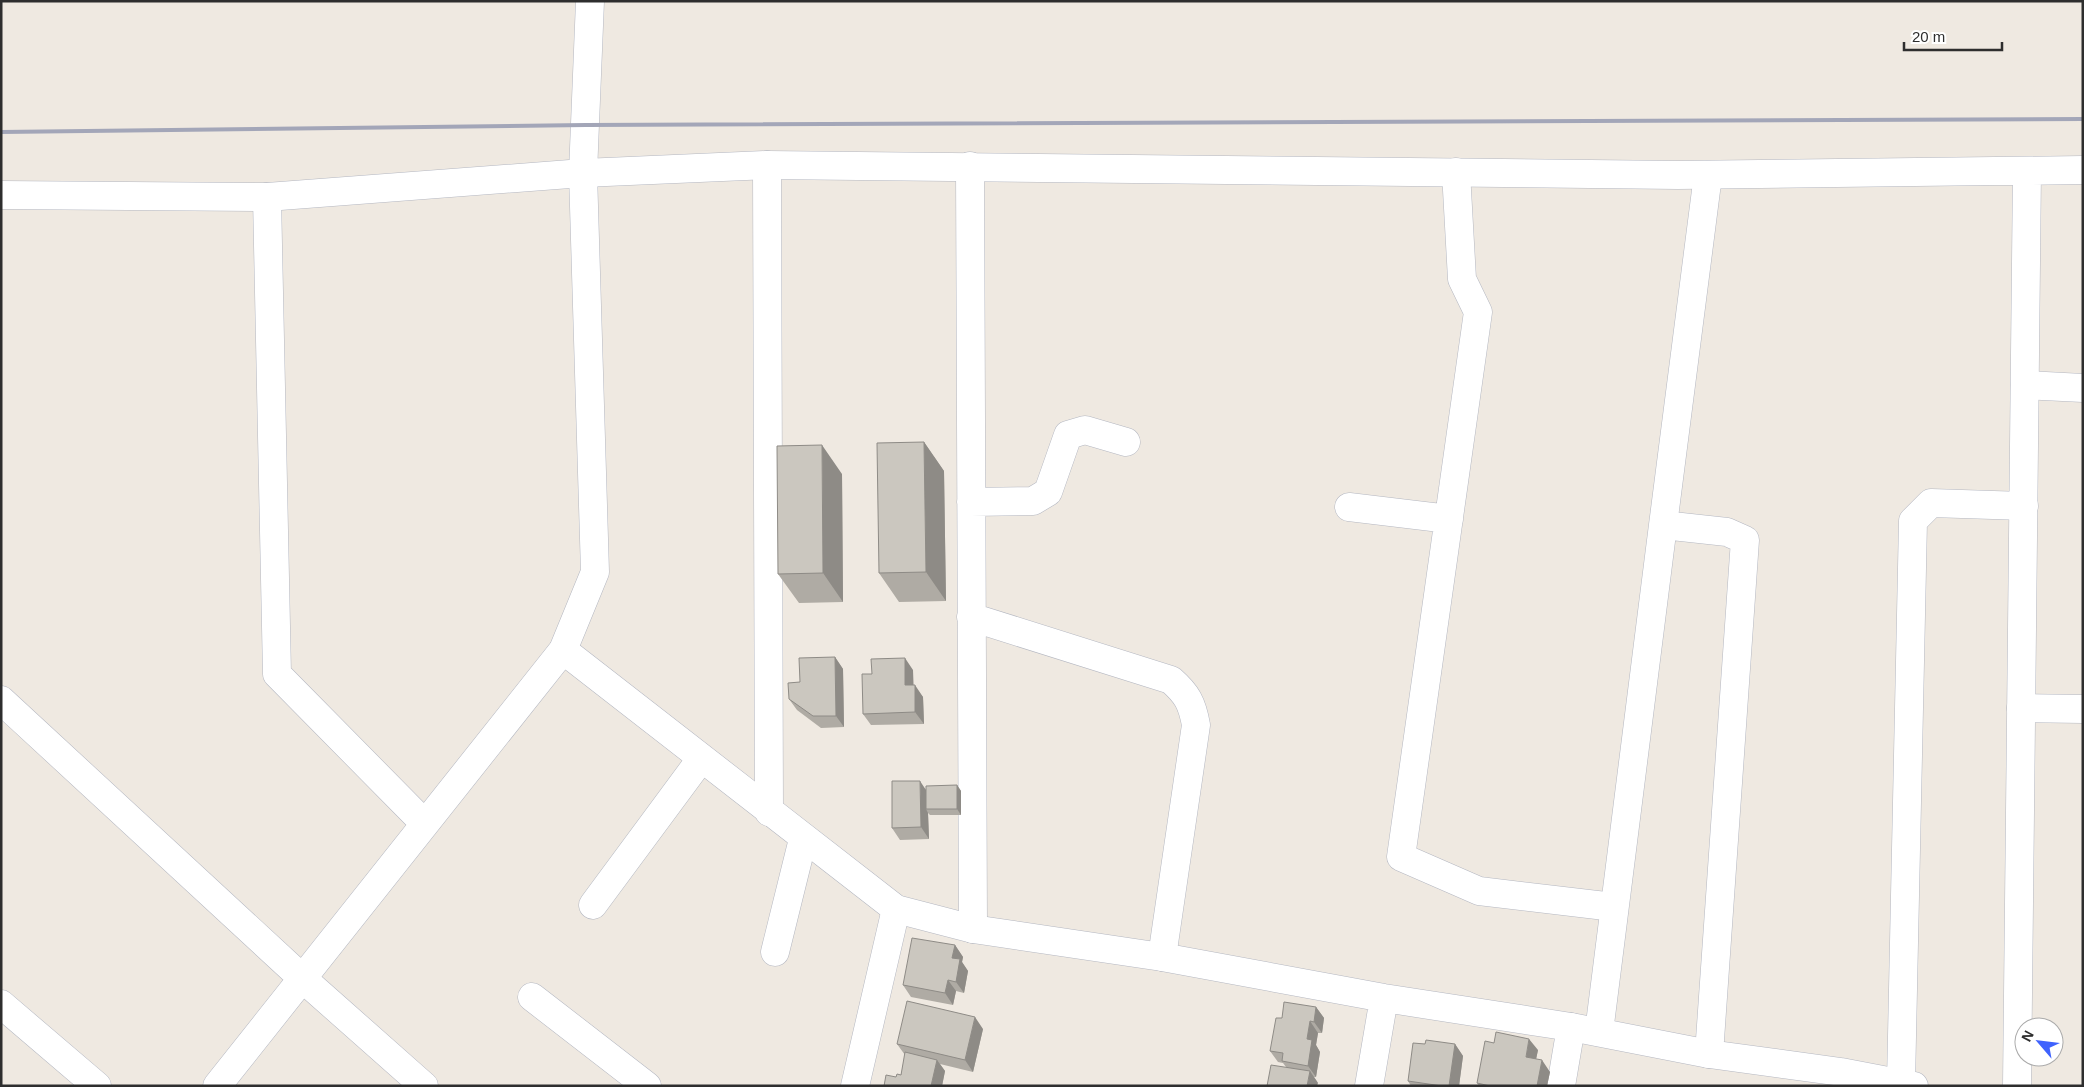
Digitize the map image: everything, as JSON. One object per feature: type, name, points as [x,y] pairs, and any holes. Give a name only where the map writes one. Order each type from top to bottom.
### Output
[{"type":"street","points":[[217,1086],[563,650],[595,572],[583,173],[590,1]]},
{"type":"street","points":[[767,165],[769,812]]},
{"type":"street","points":[[1,195],[267,197],[583,173],[767,165],[1708,175],[2083,170]]},
{"type":"street","points":[[970,166],[972,929]]},
{"type":"street","points":[[2017,1086],[2027,171]]},
{"type":"street","points":[[1456,172],[1462,279],[1478,312],[1401,857],[1479,891],[1614,907]]},
{"type":"street","points":[[1599,1032],[1708,175]]},
{"type":"street","points":[[267,197],[277,674],[425,824]]},
{"type":"street","points":[[2025,384],[2083,388]]},
{"type":"street","points":[[971,502],[1033,501],[1048,492],[1068,435],[1085,430],[1126,442]]},
{"type":"street","points":[[563,650],[700,759],[896,909],[972,929],[1162,957],[1384,998],[1571,1027],[1840,1079],[1907,1084],[1913,521],[1931,503],[2024,506]]},
{"type":"street","points":[[1349,508],[1449,519]]},
{"type":"street","points":[[1663,525],[1727,532],[1745,540],[1709,1054]]},
{"type":"street","points":[[971,617],[1171,680],[1186,693],[1194,710],[1196,725],[1162,957]]},
{"type":"street","points":[[1,700],[302,978],[424,1086]]},
{"type":"street","points":[[2021,708],[2083,709]]},
{"type":"street","points":[[593,906],[700,759]]},
{"type":"street","points":[[775,952],[803,838]]},
{"type":"street","points":[[855,1086],[896,909]]},
{"type":"street","points":[[532,997],[647,1086]]},
{"type":"street","points":[[1369,1086],[1384,998]]},
{"type":"street","points":[[1,1004],[98,1086]]},
{"type":"street","points":[[1561,1086],[1571,1027]]},
{"type":"building","points":[[924,442],[926,572],[879,573],[877,443]]},
{"type":"building","points":[[822,445],[823,573],[778,574],[777,446]]},
{"type":"building","points":[[835,657],[836,716],[813,716],[789,699],[788,683],[800,682],[799,658]]},
{"type":"building","points":[[905,658],[905,685],[915,685],[915,712],[863,714],[862,674],[872,674],[871,659]]},
{"type":"building","points":[[892,781],[920,781],[921,827],[892,828]]},
{"type":"building","points":[[957,785],[957,809],[926,809],[926,786]]},
{"type":"building","points":[[912,938],[955,945],[952,958],[960,959],[956,982],[948,980],[945,993],[903,985]]},
{"type":"building","points":[[907,1001],[975,1017],[965,1060],[897,1044]]},
{"type":"building","points":[[1284,1002],[1316,1007],[1314,1022],[1310,1021],[1307,1039],[1312,1040],[1308,1066],[1282,1061],[1283,1053],[1270,1051],[1276,1018],[1282,1018]]},
{"type":"building","points":[[1496,1032],[1529,1039],[1526,1057],[1542,1060],[1537,1086],[1490,1086],[1477,1083],[1485,1041],[1494,1043]]},
{"type":"building","points":[[1426,1040],[1455,1044],[1449,1086],[1408,1081],[1413,1043],[1425,1044]]},
{"type":"building","points":[[905,1052],[937,1060],[931,1086],[884,1086],[886,1075],[896,1077],[897,1074],[901,1075]]},
{"type":"building","points":[[1271,1065],[1310,1071],[1307,1086],[1267,1086]]},
{"type":"railway","points":[[1,132],[586,125],[2083,119]]}]
